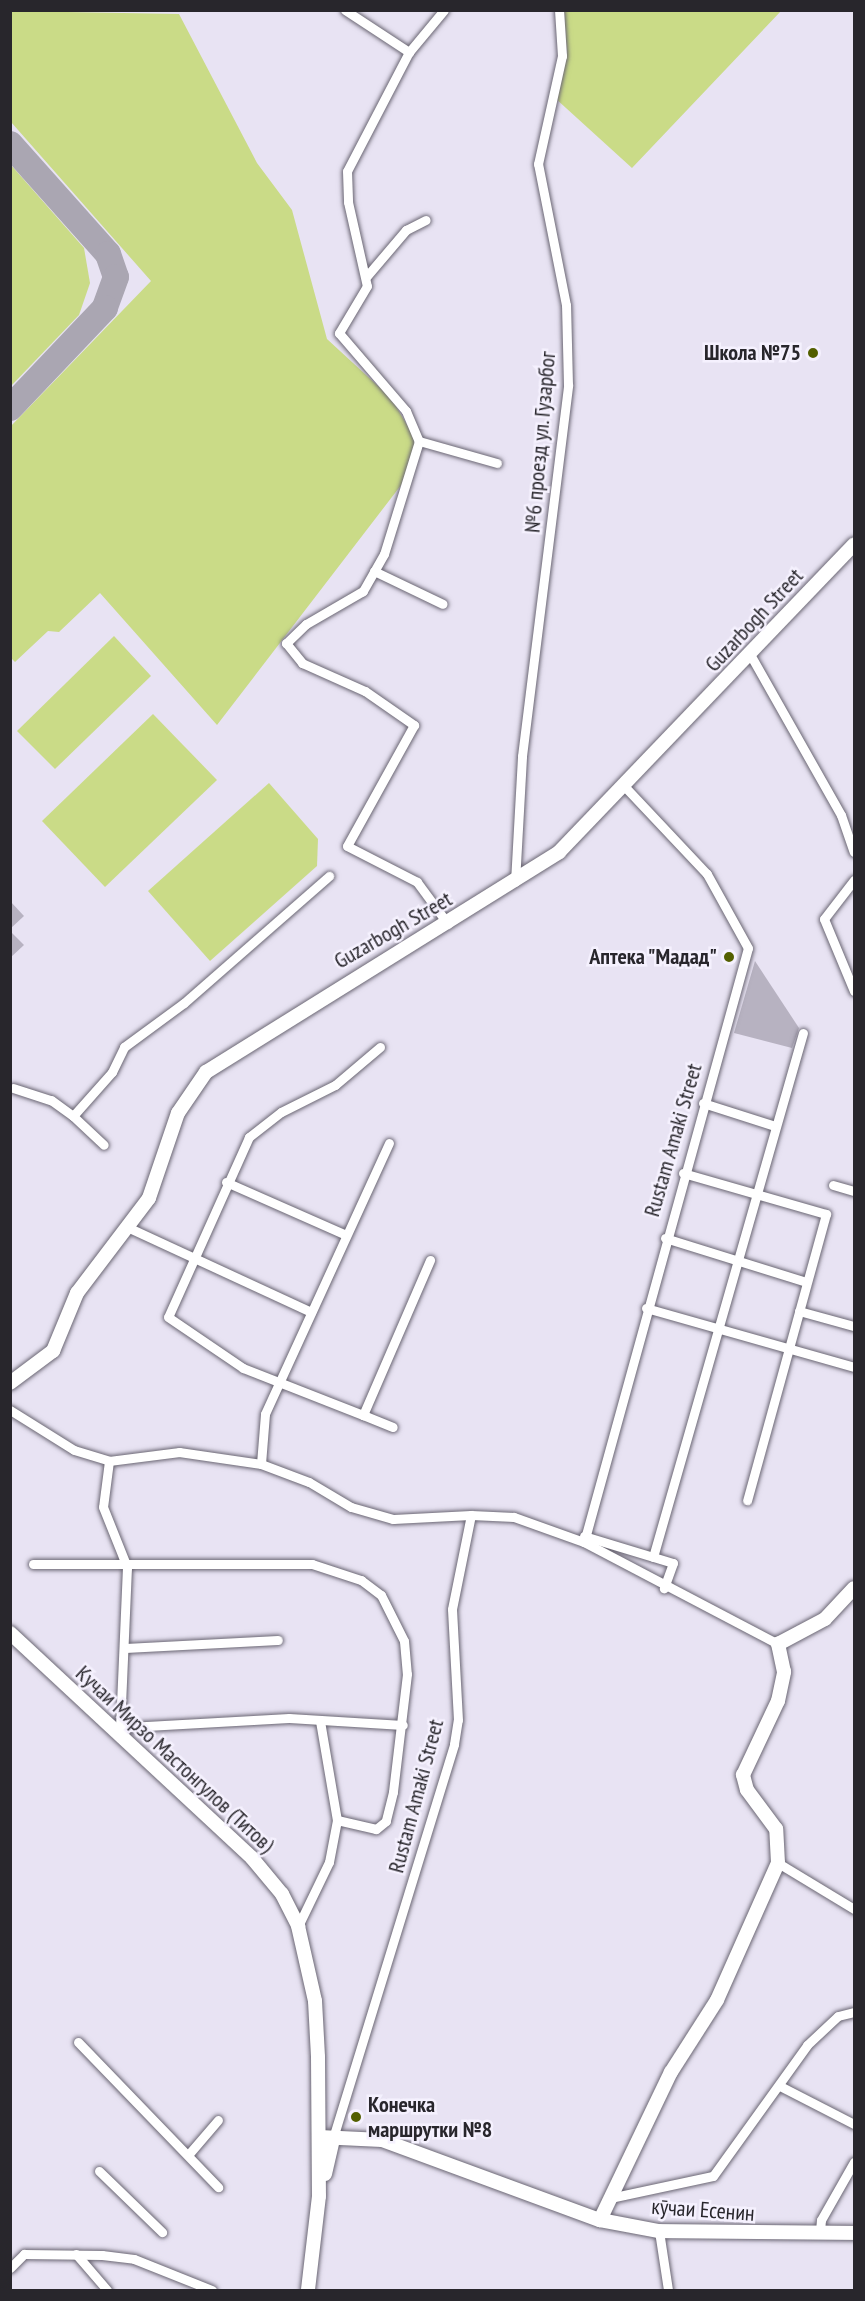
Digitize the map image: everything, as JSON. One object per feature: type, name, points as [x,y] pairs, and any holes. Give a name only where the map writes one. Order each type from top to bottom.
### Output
[{"type":"street","points":[[345,10],[409,52]]},
{"type":"street","points":[[444,10],[409,52],[347,171],[348,202],[368,286],[339,333],[406,411],[419,441],[374,571],[356,597],[296,631],[287,649],[309,667],[365,691],[414,725],[347,846],[417,882],[448,924]]},
{"type":"street","name":"№6 проезд ул. Гузарбог","points":[[515,882],[522,756],[568,385],[566,305],[538,164],[562,56],[559,10]]},
{"type":"street","points":[[366,277],[406,230],[426,219]]},
{"type":"street","points":[[419,441],[497,463]]},
{"type":"street","name":"Guzarbogh Street","points":[[10,1383],[53,1352],[77,1293],[125,1226],[149,1198],[178,1113],[206,1072],[363,970],[448,924],[559,852],[751,656],[855,544]]},
{"type":"street","points":[[374,571],[442,604]]},
{"type":"street","points":[[751,656],[841,814],[855,852]]},
{"type":"street","name":"Rustam Amaki Street","points":[[584,1539],[683,1173],[748,948],[707,874],[624,786]]},
{"type":"street","points":[[73,1116],[112,1072],[124,1047],[184,1003],[329,876]]},
{"type":"street","points":[[855,880],[824,919],[855,991]]},
{"type":"street","points":[[653,1557],[717,1326],[738,1261],[803,1033]]},
{"type":"street","points":[[380,1047],[335,1085],[261,1125],[238,1152],[168,1312],[170,1322],[243,1368],[393,1427]]},
{"type":"street","points":[[11,1088],[51,1100],[73,1116],[104,1145]]},
{"type":"street","points":[[703,1103],[775,1126]]},
{"type":"street","points":[[261,1464],[265,1413],[389,1143]]},
{"type":"street","points":[[683,1173],[826,1214],[747,1500]]},
{"type":"street","points":[[226,1182],[346,1235]]},
{"type":"street","points":[[833,1185],[855,1191]]},
{"type":"street","points":[[125,1226],[311,1312]]},
{"type":"street","points":[[665,1238],[806,1282]]},
{"type":"street","points":[[363,1415],[430,1260]]},
{"type":"street","points":[[646,1308],[717,1326],[855,1367]]},
{"type":"street","points":[[799,1311],[855,1326]]},
{"type":"street","points":[[10,1410],[74,1450],[109,1461],[179,1452],[261,1464],[309,1482],[351,1507],[393,1519],[471,1515],[514,1517],[673,1563],[664,1588]]},
{"type":"street","points":[[109,1461],[103,1506],[127,1567],[125,1648],[115,1727],[320,1721],[403,1725]]},
{"type":"street","name":"Rustam Amaki Street","points":[[326,2138],[348,2090],[454,1744],[458,1720],[452,1609],[471,1515]]},
{"type":"street","points":[[584,1539],[664,1588],[778,1644]]},
{"type":"street","points":[[33,1564],[127,1567],[277,1561],[337,1569],[361,1580],[381,1595],[404,1641],[403,1725],[386,1821],[369,1830],[337,1820]]},
{"type":"street","points":[[778,1644],[825,1619],[855,1588]]},
{"type":"street","name":"Кучаи Мирзо Мастонгулов (Титов)","points":[[10,1633],[115,1727],[266,1873],[298,1926],[315,2001],[326,2138],[308,2290]]},
{"type":"street","points":[[125,1648],[278,1640]]},
{"type":"street","points":[[600,2220],[671,2072],[717,2000],[778,1863],[776,1829],[751,1797],[743,1775],[778,1701],[784,1672],[778,1644]]},
{"type":"street","points":[[298,1926],[329,1862],[337,1820],[320,1721]]},
{"type":"street","points":[[778,1863],[855,1909]]},
{"type":"street","points":[[610,2198],[713,2176],[818,2032],[855,2012]]},
{"type":"street","points":[[78,2042],[218,2187]]},
{"type":"street","points":[[780,2086],[855,2124]]},
{"type":"street","points":[[188,2155],[218,2120]]},
{"type":"street","name":"кӯчаи Есенин","points":[[326,2138],[382,2140],[600,2220],[659,2231],[855,2233]]},
{"type":"street","points":[[820,2231],[855,2162]]},
{"type":"street","points":[[99,2171],[162,2232]]},
{"type":"street","points":[[659,2231],[668,2290]]},
{"type":"street","points":[[10,2268],[24,2254],[76,2254],[134,2259],[212,2290]]},
{"type":"street","points":[[76,2254],[107,2290]]},
{"type":"green space","points":[[11,11],[179,14],[257,163],[292,210],[327,339],[391,398],[416,440],[405,480],[217,725],[100,593],[59,632],[48,631],[15,662],[11,658],[10,427],[151,281],[11,122]]},
{"type":"green space","points":[[564,11],[781,11],[632,168],[555,98],[567,54]]},
{"type":"green space","points":[[11,165],[84,248],[90,283],[79,315],[11,386]]},
{"type":"green space","points":[[114,636],[151,676],[55,769],[17,731]]},
{"type":"green space","points":[[153,714],[217,780],[105,887],[42,821]]},
{"type":"green space","points":[[269,783],[318,839],[317,866],[210,961],[148,891]]},
{"type":"building","points":[[10,901],[24,916],[10,929]]},
{"type":"building","points":[[10,931],[24,945],[10,958]]},
{"type":"building","points":[[755,961],[799,1028],[792,1048],[734,1033]]},
{"type":"taxiway","points":[[10,144],[108,254],[116,277],[105,308],[10,408]]},
{"type":"place","name":"Школа №75","points":[[813,353]]},
{"type":"place","name":"Аптека \"Мадад\"","points":[[729,957]]},
{"type":"place","name":"Конечка маршрутки №8","points":[[356,2117]]}]
